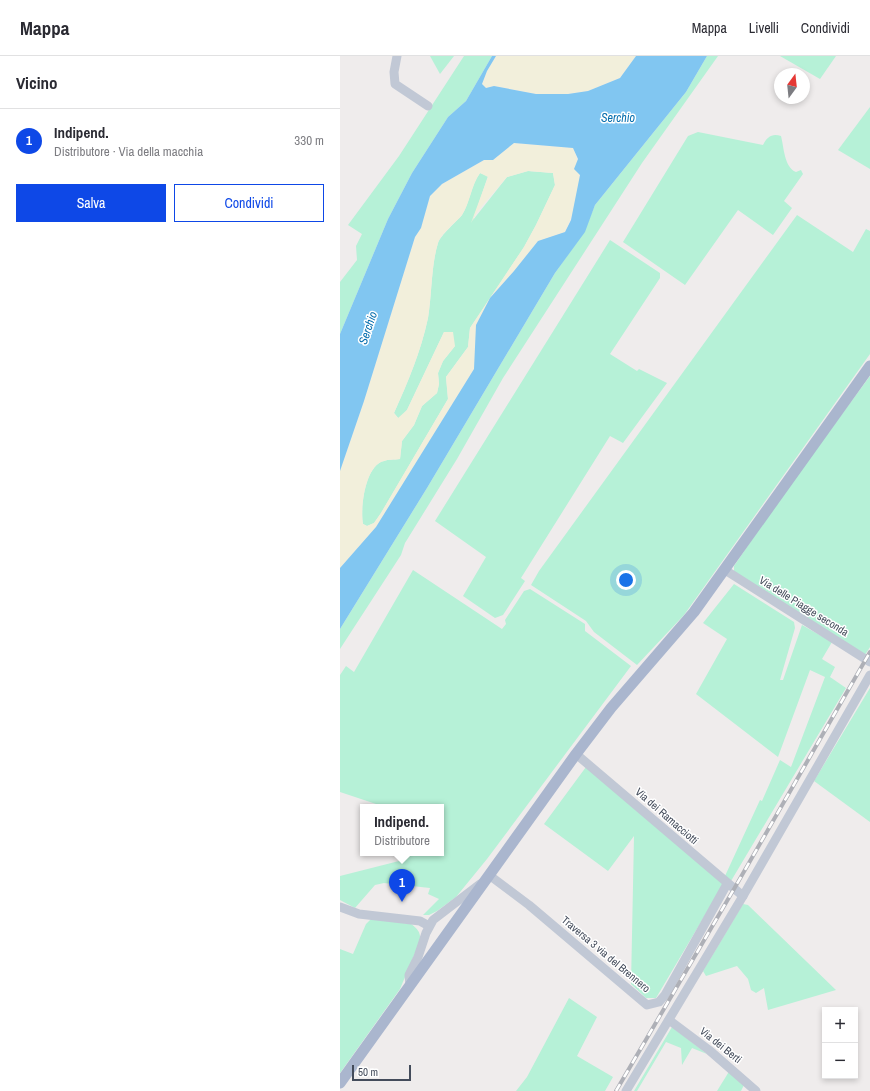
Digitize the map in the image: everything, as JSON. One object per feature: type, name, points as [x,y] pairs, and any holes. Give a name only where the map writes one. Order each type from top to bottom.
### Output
[{"type":"main road","points":[[340,1083],[576,754],[611,708],[694,612],[870,366]]},
{"type":"street","points":[[397,56],[394,72],[395,84],[428,106]]},
{"type":"street","name":"Via delle Piagge seconda","points":[[725,570],[870,662]]},
{"type":"street","points":[[626,1091],[743,896],[870,675]]},
{"type":"street","name":"Via dei Ramacciotti","points":[[576,754],[743,896]]},
{"type":"street","points":[[410,986],[410,974],[429,926],[433,920],[486,878]]},
{"type":"street","name":"Traversa 3 via del Brennero","points":[[486,878],[529,905],[647,1005],[659,1002],[665,994],[728,884]]},
{"type":"street","points":[[340,907],[359,914],[420,921],[429,926]]},
{"type":"street","name":"Via dei Berti","points":[[669,1020],[709,1050],[756,1091]]},
{"type":"green space","points":[[430,56],[454,56],[440,74]]},
{"type":"green space","points":[[464,56],[492,56],[466,101],[448,117],[412,173],[388,219],[340,334],[340,282],[357,260],[356,246],[362,234],[348,225],[399,156]]},
{"type":"green space","points":[[707,56],[718,56],[642,163],[503,378],[457,459],[405,543],[401,555],[340,649],[340,629],[427,488],[555,273],[584,232],[595,205],[686,92]]},
{"type":"green space","points":[[780,56],[836,56],[820,79],[810,73],[810,68],[801,68]]},
{"type":"green space","points":[[870,107],[870,169],[838,150]]},
{"type":"green space","points":[[698,132],[763,145],[772,135],[781,136],[785,156],[789,166],[796,172],[801,170],[803,174],[784,201],[792,208],[773,235],[738,210],[685,285],[623,242],[688,136]]},
{"type":"green space","points":[[528,171],[553,173],[555,185],[524,247],[470,328],[468,347],[446,377],[448,399],[381,513],[374,523],[367,526],[363,524],[362,508],[365,488],[372,470],[378,464],[386,460],[400,459],[402,441],[414,425],[422,406],[437,393],[439,384],[438,373],[443,361],[455,346],[444,332],[407,410],[399,419],[394,413],[414,366],[428,318],[434,261],[438,243],[445,232],[462,215],[480,173],[488,176],[473,220],[507,177]]},
{"type":"green space","points":[[797,215],[853,252],[866,229],[870,231],[870,354],[684,615],[637,665],[594,632],[586,621],[531,585],[539,571]]},
{"type":"green space","points":[[610,240],[660,273],[660,278],[610,354],[637,371],[639,369],[667,383],[623,443],[610,436],[521,578],[525,581],[503,615],[495,618],[463,596],[486,557],[435,521]]},
{"type":"green space","points":[[870,376],[870,647],[865,655],[734,572],[734,566],[781,497]]},
{"type":"green space","points":[[413,570],[502,629],[506,624],[505,620],[524,591],[530,589],[585,624],[585,631],[631,666],[487,859],[456,897],[429,915],[423,915],[439,899],[428,894],[430,888],[384,883],[375,885],[355,908],[340,900],[340,876],[403,860],[405,856],[444,856],[444,804],[376,804],[340,792],[340,675],[346,666],[354,672]]},
{"type":"green space","points":[[734,584],[794,622],[795,628],[780,680],[783,680],[802,625],[832,642],[822,659],[835,667],[830,677],[846,688],[731,881],[725,876],[760,800],[762,801],[780,760],[791,767],[825,677],[810,670],[778,757],[696,694],[727,639],[703,623]]},
{"type":"green space","points":[[870,688],[870,822],[814,781]]},
{"type":"green space","points":[[586,767],[724,883],[656,998],[646,998],[631,984],[634,836],[608,871],[544,824]]},
{"type":"green space","points":[[743,904],[748,905],[836,990],[768,1010],[764,988],[756,993],[751,990],[748,979],[737,966],[706,976],[703,971]]},
{"type":"green space","points":[[371,919],[411,924],[418,931],[420,941],[400,989],[340,1073],[340,949],[353,954],[366,924]]},
{"type":"green space","points":[[569,998],[597,1017],[577,1056],[613,1077],[605,1091],[516,1091],[527,1077]]},
{"type":"green space","points":[[672,1027],[707,1054],[692,1048],[682,1065],[681,1048],[666,1042],[637,1091],[634,1091]]},
{"type":"green space","points":[[730,1070],[744,1085],[741,1091],[717,1091]]},
{"type":"sand","points":[[496,56],[636,56],[620,78],[588,91],[568,94],[536,94],[494,86],[486,88],[482,84],[487,71]]},
{"type":"sand","points":[[514,143],[573,148],[577,158],[579,179],[573,212],[565,232],[538,241],[490,298],[474,369],[376,527],[340,568],[340,471],[364,401],[415,237],[421,228],[430,196],[442,184],[484,160],[493,160]],"holes":[[[528,171],[553,173],[555,185],[536,225],[524,247],[470,328],[468,347],[446,377],[448,399],[381,513],[374,523],[367,526],[363,524],[363,499],[365,488],[372,470],[384,461],[400,459],[402,441],[414,425],[422,406],[437,393],[439,384],[438,373],[443,361],[455,346],[453,332],[444,332],[407,410],[398,418],[394,413],[414,366],[428,318],[434,261],[439,240],[462,215],[480,173],[488,177],[471,223],[477,212],[507,177]]]},
{"type":"water","name":"Serchio","points":[[492,56],[496,56],[487,71],[482,84],[486,88],[494,86],[536,94],[568,94],[588,91],[620,78],[636,56],[707,56],[686,92],[595,205],[585,232],[555,273],[427,488],[340,629],[340,568],[376,527],[474,369],[476,325],[490,298],[538,241],[565,232],[571,220],[580,175],[574,169],[578,159],[573,148],[514,143],[493,160],[484,160],[442,184],[430,196],[421,228],[415,237],[364,401],[340,471],[340,334],[388,219],[412,173],[448,117],[466,101]]},
{"type":"railway","points":[[616,1091],[870,652]]},
{"type":"place","name":"Indipend.","points":[[402,902]]}]
